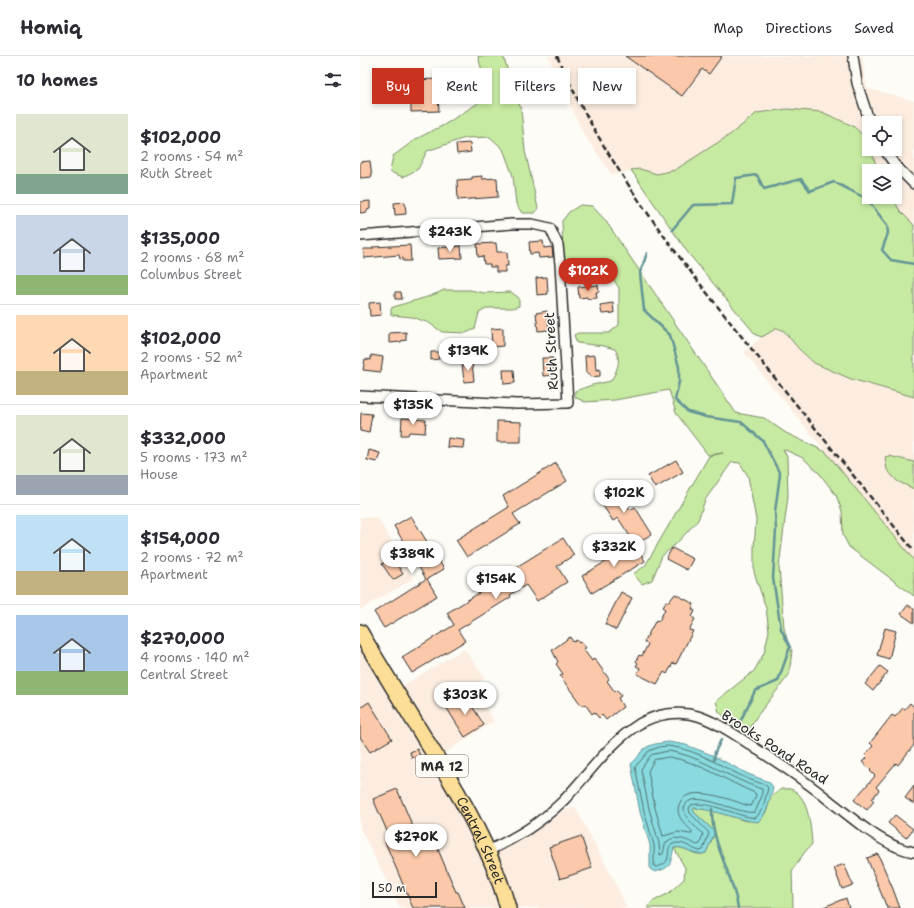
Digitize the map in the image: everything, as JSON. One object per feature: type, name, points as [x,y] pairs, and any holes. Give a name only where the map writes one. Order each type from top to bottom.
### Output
[{"type":"main road","name":"Central Street","points":[[360,632],[451,781],[479,832],[502,886],[508,908]]},
{"type":"street","points":[[853,56],[857,83],[868,116]]},
{"type":"street","points":[[888,156],[894,165],[914,184]]},
{"type":"street","name":"Ruth Street","points":[[360,236],[512,224],[532,224],[550,228],[558,245],[560,264],[568,403],[517,404],[360,396]]},
{"type":"street","name":"Brooks Pond Road","points":[[488,851],[525,832],[545,817],[564,800],[611,748],[628,732],[641,723],[656,717],[682,713],[711,721],[740,738],[805,781],[879,838],[897,847],[914,852]]},
{"type":"shaded area","points":[[548,56],[862,56],[867,88],[914,101],[914,225],[900,211],[896,204],[902,204],[902,164],[876,164],[873,156],[902,156],[902,116],[862,116],[862,139],[758,113],[731,134],[675,170],[657,174],[640,169],[612,175],[583,133],[570,104],[570,68],[553,68]]},
{"type":"shaded area","points":[[777,328],[784,331],[798,348],[851,379],[914,397],[914,560],[744,352],[762,337]]},
{"type":"shaded area","points":[[360,517],[378,518],[413,579],[360,610]]},
{"type":"shaded area","points":[[360,632],[395,690],[464,649],[485,678],[472,687],[494,721],[437,758],[488,851],[545,817],[575,807],[614,880],[627,908],[400,908],[360,828]]},
{"type":"green space","points":[[478,56],[503,56],[507,68],[500,68],[500,104],[519,104],[521,109],[525,151],[538,208],[534,213],[522,213],[516,204],[513,176],[503,149],[490,137],[465,138],[427,151],[418,169],[403,177],[390,172],[393,156],[416,139],[444,125],[476,104],[492,104],[492,68],[481,68]]},
{"type":"green space","points":[[787,109],[822,112],[853,126],[862,134],[862,156],[873,156],[876,164],[862,164],[862,204],[896,204],[900,211],[914,225],[914,397],[851,379],[814,363],[798,348],[784,331],[777,328],[762,337],[756,335],[688,253],[631,170],[640,169],[657,174],[675,170],[731,134],[757,113]]},
{"type":"green space","points":[[580,205],[592,206],[605,220],[736,413],[764,418],[786,433],[826,452],[914,560],[914,596],[849,547],[843,535],[842,511],[836,495],[819,473],[803,458],[783,449],[787,457],[788,496],[779,567],[784,628],[792,651],[789,675],[757,716],[747,733],[719,712],[716,701],[754,671],[764,653],[769,631],[766,608],[754,572],[756,520],[748,476],[740,463],[732,462],[705,500],[698,520],[677,543],[662,556],[652,580],[642,584],[633,574],[645,566],[709,456],[723,453],[708,455],[676,413],[669,390],[615,400],[585,402],[575,397],[575,391],[592,385],[611,381],[618,365],[618,358],[615,349],[604,346],[577,343],[574,335],[578,333],[609,333],[619,325],[619,288],[613,279],[598,274],[572,282],[568,276],[563,253],[562,221],[569,212]]},
{"type":"green space","points":[[444,290],[470,290],[484,293],[511,292],[519,298],[519,306],[513,308],[488,308],[479,313],[475,329],[466,333],[442,332],[429,323],[412,317],[391,315],[391,308],[431,296]]},
{"type":"green space","points":[[889,456],[914,462],[914,489],[897,481],[887,470],[885,457]]},
{"type":"green space","points":[[781,789],[792,789],[803,799],[808,814],[811,831],[812,844],[792,871],[793,908],[648,908],[652,902],[669,893],[684,879],[685,868],[674,848],[682,848],[698,854],[706,853],[715,832],[695,813],[693,810],[694,808],[710,810],[746,821],[761,820],[767,810],[770,798]]},
{"type":"water","points":[[669,742],[686,745],[712,755],[748,774],[769,782],[773,787],[766,811],[758,822],[694,808],[693,810],[695,813],[715,832],[706,853],[698,854],[682,848],[674,848],[671,862],[668,867],[655,872],[650,869],[650,845],[640,812],[631,764],[647,747],[654,744]]},
{"type":"building","points":[[625,56],[722,56],[709,74],[702,69],[682,96]]},
{"type":"building","points":[[432,79],[432,104],[439,104],[439,111],[411,112],[411,104],[424,104],[424,80]]},
{"type":"building","points":[[470,143],[471,152],[457,154],[456,144]]},
{"type":"building","points":[[370,161],[372,177],[360,178],[360,162]]},
{"type":"building","points":[[482,176],[482,179],[497,178],[498,197],[458,200],[457,180],[472,179],[472,177]]},
{"type":"building","points":[[370,201],[370,209],[367,210],[367,212],[360,213],[360,202]]},
{"type":"building","points":[[405,202],[406,214],[395,215],[394,203]]},
{"type":"building","points":[[543,241],[544,248],[552,247],[553,257],[539,258],[538,253],[530,254],[529,242]]},
{"type":"building","points":[[496,243],[497,252],[507,252],[508,266],[505,266],[505,272],[496,272],[496,267],[490,267],[490,264],[484,264],[483,256],[478,257],[477,244]]},
{"type":"building","points":[[410,245],[411,261],[403,261],[403,258],[400,259],[399,255],[364,258],[363,249]]},
{"type":"building","points":[[461,246],[462,258],[439,259],[438,248]]},
{"type":"building","points":[[547,277],[548,294],[537,295],[536,278]]},
{"type":"building","points":[[598,285],[599,292],[596,292],[597,298],[579,298],[578,287]]},
{"type":"building","points":[[395,292],[401,292],[402,299],[395,299]]},
{"type":"building","points":[[380,302],[381,315],[370,316],[369,303]]},
{"type":"building","points":[[613,303],[614,313],[602,314],[600,305]]},
{"type":"building","points":[[547,311],[549,330],[538,331],[536,313]]},
{"type":"building","points":[[503,328],[503,346],[492,347],[491,329]]},
{"type":"building","points":[[406,332],[406,340],[389,343],[389,333]]},
{"type":"building","points":[[431,352],[439,352],[439,359],[431,360]]},
{"type":"building","points":[[371,355],[383,357],[381,372],[363,370],[365,359],[371,360]]},
{"type":"building","points":[[595,355],[596,370],[600,369],[600,376],[590,377],[590,374],[586,373],[585,356]]},
{"type":"building","points":[[542,358],[553,358],[554,375],[543,376]]},
{"type":"building","points":[[472,362],[474,381],[464,382],[462,363]]},
{"type":"building","points":[[503,370],[514,370],[515,383],[504,384]]},
{"type":"building","points":[[361,413],[372,414],[369,433],[360,431]]},
{"type":"building","points":[[402,418],[426,420],[425,433],[409,432],[408,435],[401,435]]},
{"type":"building","points":[[497,421],[521,422],[521,442],[497,442]]},
{"type":"building","points":[[448,438],[464,440],[463,448],[447,447]]},
{"type":"building","points":[[369,450],[380,453],[377,462],[367,460]]},
{"type":"building","points":[[676,460],[683,472],[655,488],[648,476]]},
{"type":"building","points":[[556,463],[567,481],[513,514],[520,524],[467,557],[456,540],[509,507],[503,496]]},
{"type":"building","points":[[614,484],[630,510],[635,507],[652,534],[635,544],[618,518],[613,521],[596,495]]},
{"type":"building","points":[[411,516],[444,569],[427,579],[437,596],[384,628],[374,612],[426,579],[394,526]]},
{"type":"building","points":[[563,538],[574,555],[557,566],[567,582],[537,601],[526,585],[510,595],[511,597],[458,630],[465,641],[412,673],[402,657],[454,625],[447,613]]},
{"type":"building","points":[[635,544],[645,561],[592,593],[582,576]]},
{"type":"building","points":[[672,548],[693,559],[687,570],[666,559]]},
{"type":"building","points":[[392,557],[403,574],[393,580],[382,564]]},
{"type":"building","points":[[621,592],[632,598],[616,630],[605,624]]},
{"type":"building","points":[[675,594],[694,604],[692,609],[695,611],[692,617],[695,619],[689,630],[693,631],[676,664],[673,663],[667,674],[664,672],[657,684],[637,674],[640,668],[636,666],[638,663],[636,661],[639,655],[642,656],[648,644],[644,642],[656,620],[659,621],[665,609],[663,608],[666,601],[669,602]]},
{"type":"building","points":[[908,605],[914,609],[914,623],[901,614]]},
{"type":"building","points":[[885,628],[896,631],[889,659],[877,655]]},
{"type":"building","points":[[570,637],[573,642],[577,640],[579,643],[581,642],[586,648],[583,649],[592,661],[594,658],[609,679],[607,681],[615,692],[617,690],[621,696],[618,698],[623,707],[606,720],[602,715],[599,718],[594,712],[592,714],[585,704],[582,706],[560,676],[563,674],[556,664],[558,662],[552,650]]},
{"type":"building","points":[[880,666],[888,672],[873,691],[865,684]]},
{"type":"building","points":[[465,695],[484,725],[465,737],[446,707]]},
{"type":"building","points":[[369,702],[392,739],[370,752],[360,737],[360,708]]},
{"type":"building","points":[[910,703],[914,707],[914,745],[898,765],[896,763],[876,787],[879,790],[872,799],[874,801],[867,810],[854,800],[875,776],[862,762],[867,757],[865,755],[873,746],[870,743],[892,715],[895,717]]},
{"type":"building","points":[[417,749],[420,755],[412,758],[410,752]]},
{"type":"building","points":[[914,786],[914,804],[905,798]]},
{"type":"building","points":[[397,789],[415,832],[418,831],[419,834],[421,833],[426,843],[434,840],[456,892],[458,892],[465,908],[413,908],[385,842],[391,840],[373,799]]},
{"type":"building","points":[[895,815],[913,829],[906,838],[888,823]]},
{"type":"building","points":[[581,836],[592,868],[560,879],[549,847]]},
{"type":"building","points":[[878,854],[900,908],[887,908],[867,858]]},
{"type":"building","points":[[844,864],[853,885],[842,889],[834,868]]},
{"type":"building","points":[[846,898],[849,908],[821,908]]},
{"type":"waterway","points":[[672,230],[693,205],[732,204],[736,178],[757,175],[764,189],[801,179],[810,191],[834,182],[867,199],[887,225],[888,233],[882,250],[891,260],[914,264]]},
{"type":"waterway","points":[[647,253],[640,273],[644,310],[670,335],[679,367],[679,382],[675,400],[688,412],[706,417],[741,422],[763,441],[780,474],[775,512],[776,530],[773,578],[781,629],[790,647],[778,681],[755,691],[739,724]]},
{"type":"waterway","points":[[714,760],[715,752],[721,740]]},
{"type":"waterway","points":[[712,809],[718,847],[732,883],[738,908]]},
{"type":"railway","points":[[557,56],[576,96],[598,135],[621,173],[672,247],[726,317],[914,551]]}]
